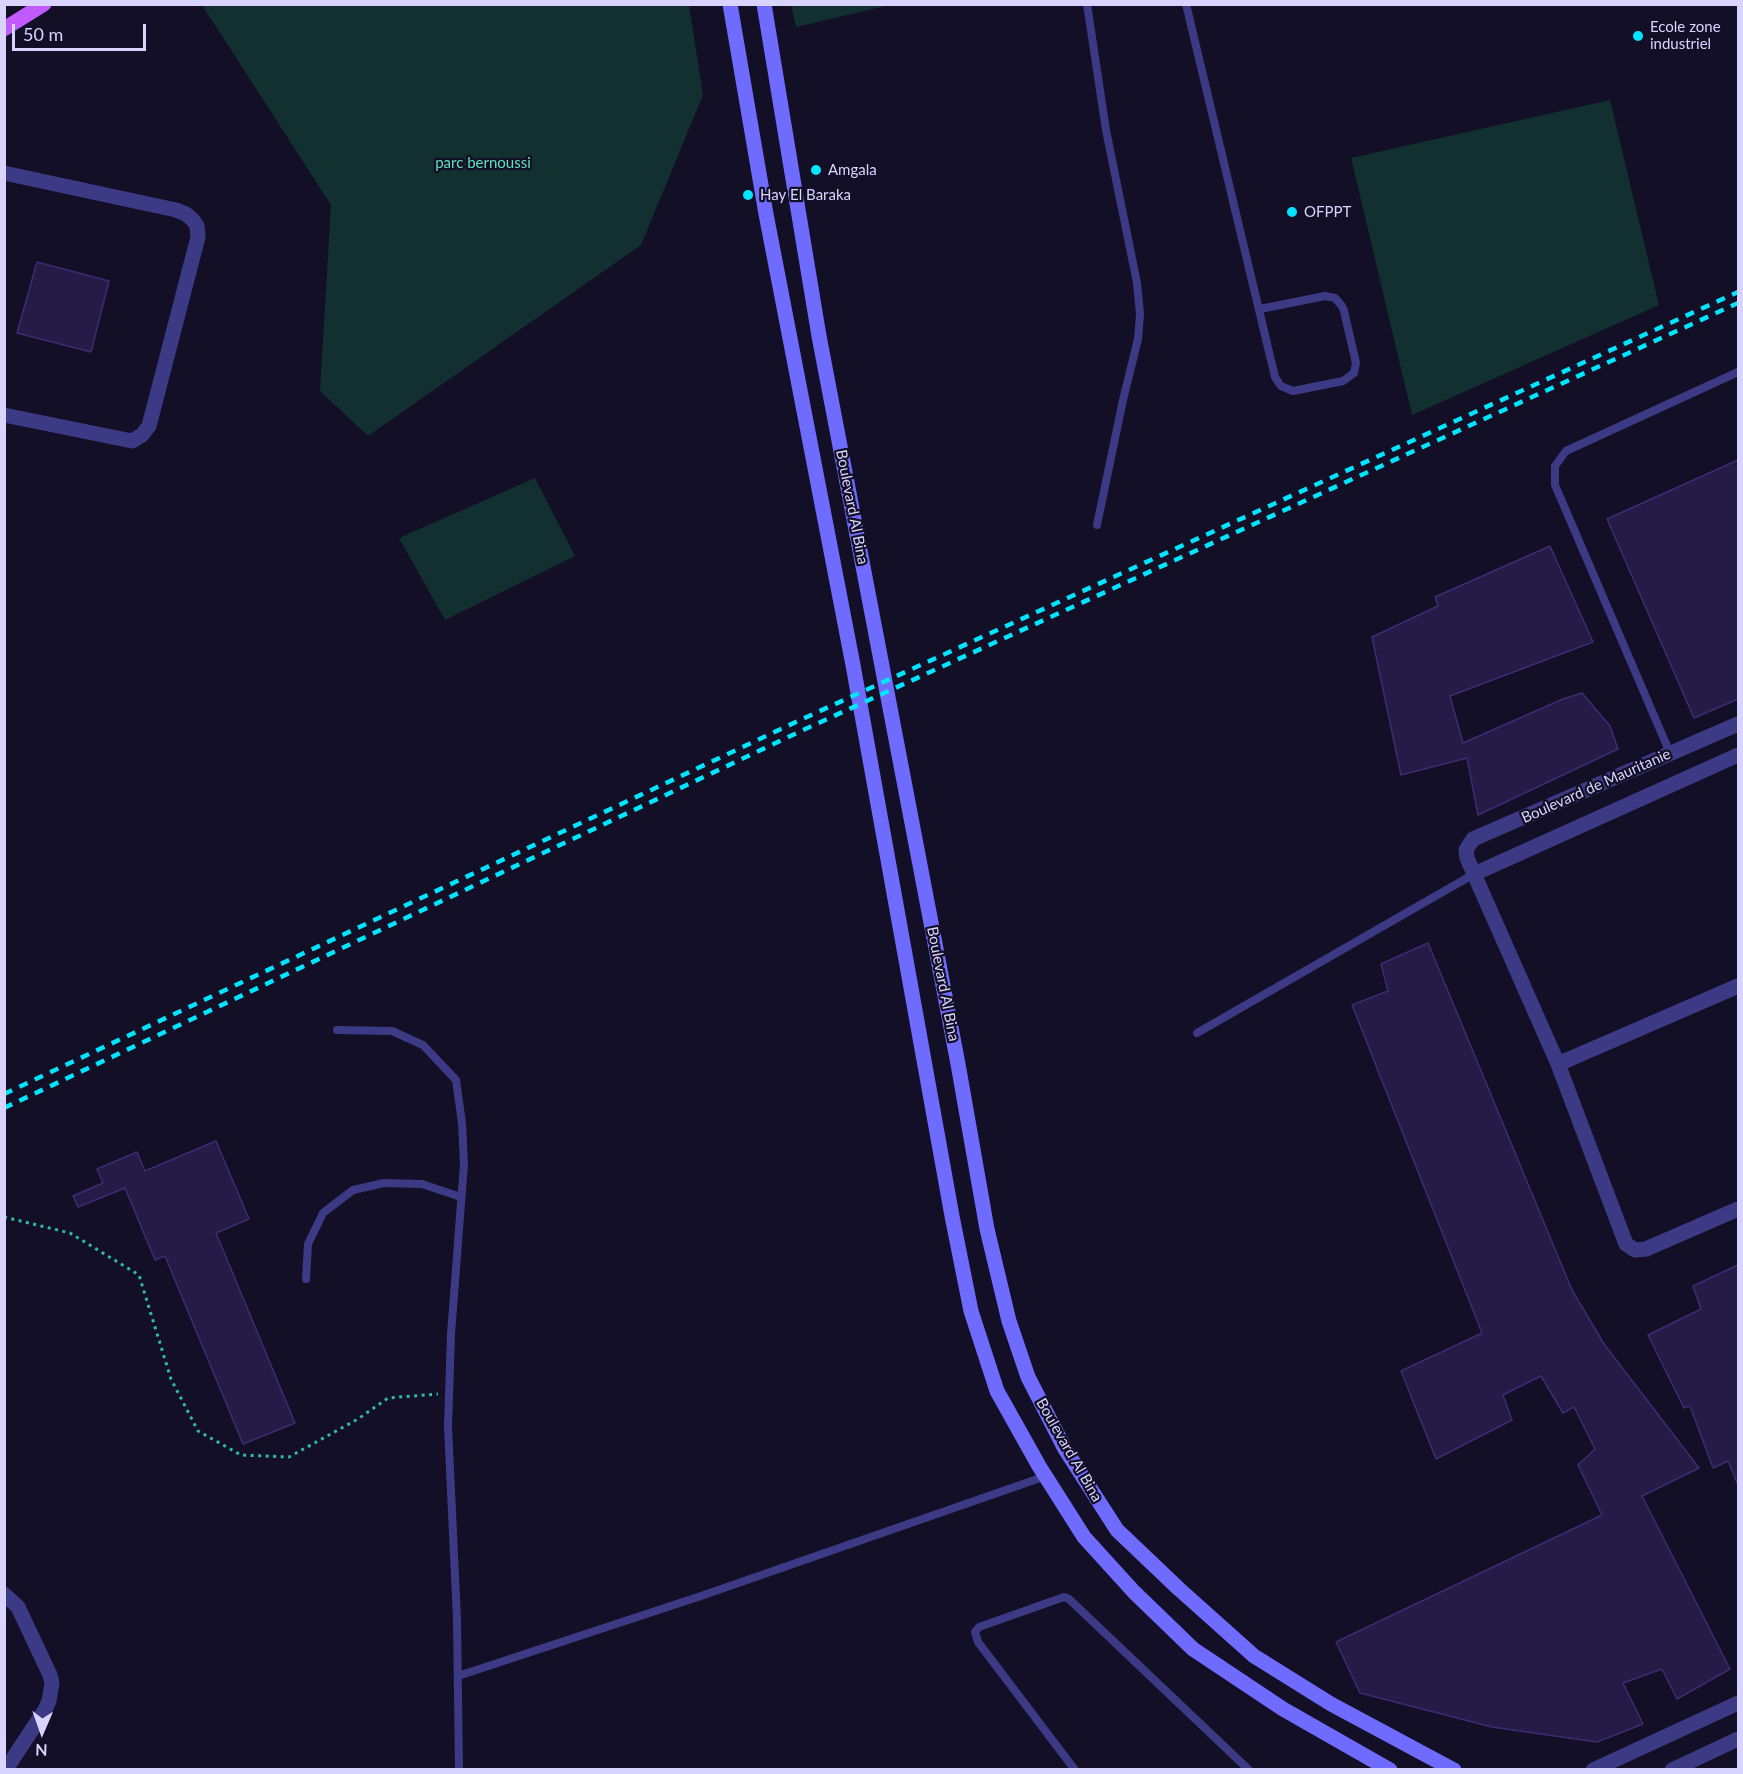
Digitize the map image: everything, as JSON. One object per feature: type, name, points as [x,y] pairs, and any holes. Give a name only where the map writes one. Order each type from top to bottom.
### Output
[{"type":"main road","points":[[4,29],[44,4]]},
{"type":"main road","name":"Boulevard Al Bina","points":[[730,4],[766,214],[830,539],[971,1311],[997,1391],[1084,1537],[1134,1592],[1193,1649],[1282,1709],[1390,1770]]},
{"type":"main road","name":"Boulevard Al Bina","points":[[764,4],[819,336],[958,1064],[987,1228],[1009,1321],[1028,1377],[1065,1449],[1117,1530],[1179,1589],[1254,1656],[1331,1704],[1454,1770]]},
{"type":"street","points":[[4,173],[176,210],[193,220],[197,226],[198,237],[149,426],[142,435],[132,441],[4,415]]},
{"type":"street","name":"Boulevard de Mauritanie","points":[[1738,724],[1473,839],[1466,850],[1467,858],[1474,874],[1738,755]]},
{"type":"street","points":[[1474,874],[1557,1064],[1626,1244],[1635,1250],[1646,1249],[1738,1209]]},
{"type":"street","points":[[1557,1064],[1738,986]]},
{"type":"street","points":[[4,1593],[18,1607],[52,1683],[45,1710],[8,1764]]},
{"type":"street","points":[[1593,1770],[1738,1703]]},
{"type":"street","points":[[1672,1770],[1738,1739]]},
{"type":"lane","points":[[1087,4],[1104,118],[1137,283],[1140,314],[1138,339],[1097,525]]},
{"type":"lane","points":[[1186,4],[1275,377],[1281,386],[1293,392],[1343,381],[1354,373],[1356,363],[1344,311],[1335,298],[1325,296],[1260,309]]},
{"type":"lane","points":[[1670,753],[1555,485],[1555,466],[1566,451],[1738,372]]},
{"type":"lane","points":[[1197,1033],[1474,874]]},
{"type":"lane","points":[[337,1030],[392,1031],[423,1045],[456,1080],[462,1123],[464,1164],[451,1334],[448,1427],[458,1676],[459,1770]]},
{"type":"lane","points":[[306,1279],[308,1244],[322,1213],[352,1190],[384,1183],[422,1184],[461,1197]]},
{"type":"lane","points":[[458,1676],[701,1596],[1046,1476]]},
{"type":"lane","points":[[1075,1770],[978,1642],[975,1632],[979,1626],[1064,1597],[1249,1770]]},
{"type":"path","points":[[4,1217],[70,1233],[139,1275],[171,1379],[198,1431],[241,1455],[289,1457],[358,1419],[388,1398],[449,1393]]},
{"type":"green space","points":[[791,4],[890,4],[890,5],[796,27]]},
{"type":"green space","name":"parc bernoussi","points":[[202,5],[689,5],[703,95],[641,245],[368,436],[320,391],[331,205]]},
{"type":"green space","points":[[1610,100],[1659,305],[1412,415],[1351,158]]},
{"type":"green space","points":[[535,478],[575,556],[445,620],[399,538]]},
{"type":"building","points":[[37,262],[109,281],[91,352],[17,333]]},
{"type":"building","points":[[1738,460],[1738,699],[1694,718],[1607,519]]},
{"type":"building","points":[[1550,546],[1593,642],[1450,696],[1463,743],[1563,699],[1582,693],[1610,726],[1618,749],[1478,815],[1467,758],[1401,775],[1372,637],[1438,606],[1435,597]]},
{"type":"building","points":[[1428,943],[1572,1290],[1604,1344],[1699,1468],[1642,1496],[1730,1669],[1677,1699],[1662,1669],[1623,1683],[1643,1724],[1597,1742],[1492,1727],[1360,1693],[1336,1642],[1602,1515],[1578,1465],[1595,1449],[1574,1407],[1563,1413],[1541,1376],[1503,1395],[1512,1420],[1436,1459],[1401,1371],[1482,1333],[1352,1005],[1388,991],[1381,964]]},
{"type":"building","points":[[216,1141],[249,1219],[216,1233],[295,1423],[243,1444],[165,1256],[155,1260],[125,1188],[78,1207],[73,1196],[103,1183],[97,1169],[137,1152],[145,1171]]},
{"type":"building","points":[[1738,1265],[1738,1485],[1728,1461],[1713,1468],[1690,1406],[1684,1408],[1648,1335],[1701,1309],[1693,1286]]},
{"type":"railway","points":[[4,1094],[798,721],[1738,292]]},
{"type":"railway","points":[[4,1108],[801,731],[1738,303]]},
{"type":"place","name":"Ecole zone industriel","points":[[1638,36]]},
{"type":"place","name":"Amgala","points":[[816,170]]},
{"type":"place","name":"Hay El Baraka","points":[[748,195]]},
{"type":"place","name":"OFPPT","points":[[1292,212]]}]
